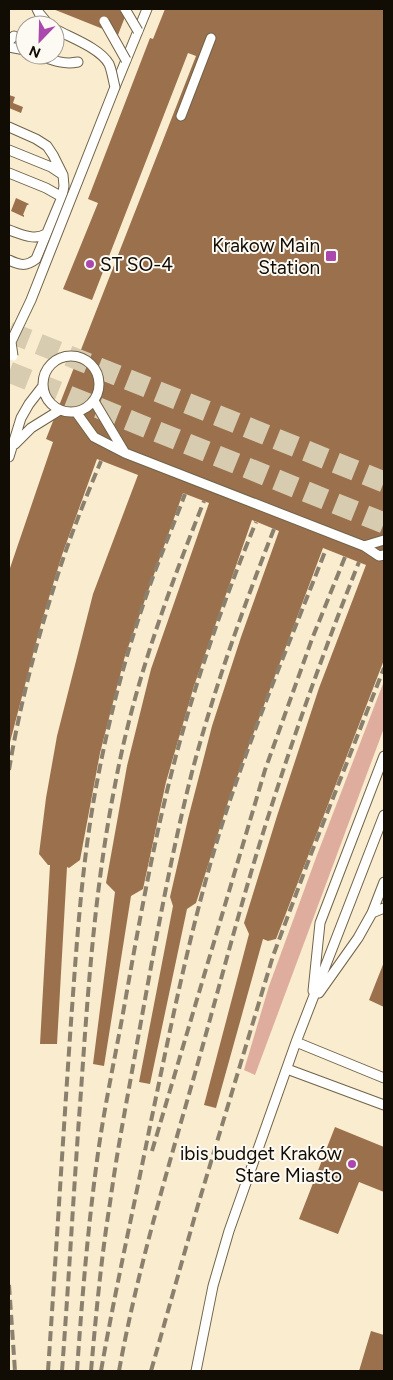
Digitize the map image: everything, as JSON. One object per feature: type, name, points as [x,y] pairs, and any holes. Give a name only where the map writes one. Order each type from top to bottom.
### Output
[{"type":"lane","points":[[125,9],[138,31]]},
{"type":"lane","points":[[13,356],[11,342],[31,300],[147,9]]},
{"type":"lane","points":[[104,21],[126,60]]},
{"type":"lane","points":[[65,34],[92,48],[106,60],[110,66],[115,87]]},
{"type":"lane","points":[[181,116],[211,38]]},
{"type":"lane","points":[[65,64],[78,62]]},
{"type":"lane","points":[[9,127],[47,146],[63,175],[64,186],[62,197],[37,257],[34,261],[24,265],[9,260]]},
{"type":"lane","points":[[9,150],[51,167],[63,175]]},
{"type":"lane","points":[[9,174],[46,188],[62,197]]},
{"type":"lane","points":[[9,230],[34,237],[46,234]]},
{"type":"lane","points":[[31,300],[31,311]]},
{"type":"lane","points":[[71,356],[89,363],[96,371],[99,381],[94,401],[86,408],[76,412],[60,410],[52,405],[45,396],[43,386],[44,377],[48,369],[54,362],[71,356]]},
{"type":"lane","points":[[9,457],[21,418],[43,386]]},
{"type":"lane","points":[[94,401],[125,453]]},
{"type":"lane","points":[[13,446],[31,428],[60,410]]},
{"type":"lane","points":[[76,412],[94,437],[125,453],[364,546],[380,556],[384,555]]},
{"type":"lane","points":[[18,431],[22,421]]},
{"type":"lane","points":[[364,546],[384,540]]},
{"type":"lane","points":[[311,1004],[320,922],[384,756]]},
{"type":"lane","points":[[196,1371],[220,1262],[286,1069],[383,818]]},
{"type":"lane","points":[[311,1004],[358,938],[372,913],[384,882]]},
{"type":"lane","points":[[372,913],[384,908]]},
{"type":"lane","points":[[296,1042],[384,1078]]},
{"type":"lane","points":[[286,1069],[384,1105]]},
{"type":"shaded area","points":[[384,681],[384,728],[255,1075],[244,1070],[269,986]]},
{"type":"building","points":[[53,9],[128,9],[118,35]]},
{"type":"building","points":[[165,9],[384,9],[384,660],[276,939],[268,941],[263,939],[216,1108],[204,1105],[249,934],[244,923],[319,688],[366,565],[323,548],[230,796],[196,903],[187,909],[150,1084],[139,1082],[173,906],[170,897],[188,819],[212,726],[279,531],[252,520],[194,686],[166,782],[143,889],[131,896],[104,1066],[93,1064],[115,892],[106,883],[127,766],[151,669],[209,503],[183,493],[125,656],[100,753],[80,860],[69,868],[67,867],[57,1044],[40,1044],[50,865],[39,854],[46,798],[57,736],[93,594],[138,475],[97,459],[62,555],[41,624],[9,746],[9,571],[53,442],[46,439],[196,56],[188,53],[92,300],[63,289],[98,203],[88,199],[150,38],[153,39]]},
{"type":"building","points":[[9,95],[15,97],[13,103],[23,107],[21,113],[9,108]]},
{"type":"building","points":[[16,198],[29,204],[23,215],[24,217],[11,211]]},
{"type":"building","points":[[384,962],[384,1007],[369,1000]]},
{"type":"building","name":"ibis budget Kraków Stare Miasto","points":[[335,1127],[384,1147],[384,1192],[359,1182],[338,1234],[299,1219]]},
{"type":"building","points":[[371,1331],[384,1335],[384,1371],[359,1371]]},
{"type":"tunnel","points":[[9,332],[384,482]]},
{"type":"tunnel","points":[[9,372],[384,523]]},
{"type":"railway","points":[[9,770],[24,695],[44,620],[69,543],[101,461]]},
{"type":"railway","points":[[48,1371],[76,961],[84,868],[92,807],[109,725],[129,649],[154,574],[185,494]]},
{"type":"railway","points":[[62,1371],[90,976],[97,899],[108,823],[122,748],[141,677],[164,606],[204,501]]},
{"type":"railway","points":[[77,1371],[91,1208],[98,1153],[156,838],[169,783],[197,684],[219,618],[256,522]]},
{"type":"railway","points":[[91,1371],[101,1266],[116,1164],[155,944],[176,841],[192,772],[219,679],[274,529]]},
{"type":"railway","points":[[101,1371],[173,1018],[209,868],[244,760],[326,549]]},
{"type":"railway","points":[[152,1151],[265,770],[312,639],[345,557]]},
{"type":"railway","points":[[119,1371],[135,1292],[155,1214],[250,875],[301,719],[359,562]]},
{"type":"railway","points":[[151,1371],[198,1205],[273,956],[384,668]]},
{"type":"railway","points":[[9,1285],[15,1371]]},
{"type":"place","name":"Krakow Main Station","points":[[331,256]]},
{"type":"place","name":"ST SO-4","points":[[90,264]]},
{"type":"place","name":"ibis budget Kraków Stare Miasto","points":[[352,1164]]}]
